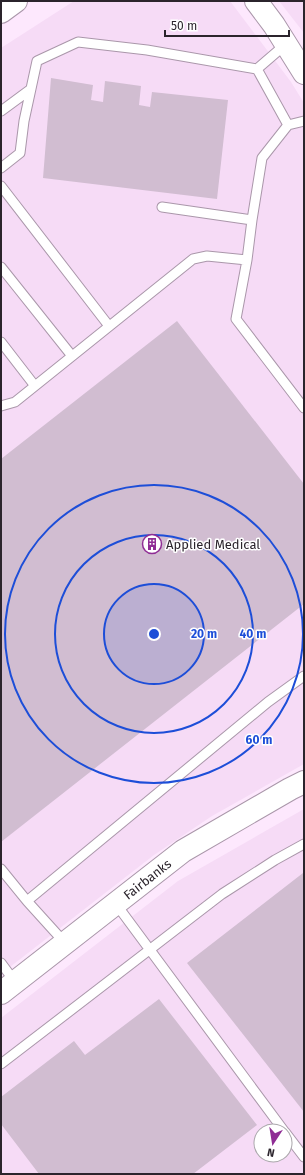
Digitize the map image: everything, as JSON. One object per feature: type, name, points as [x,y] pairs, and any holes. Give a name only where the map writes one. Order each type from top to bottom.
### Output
[{"type":"street","points":[[1,12],[16,1]]},
{"type":"street","points":[[256,1],[274,25],[304,73]]},
{"type":"street","name":"Fairbanks","points":[[8,988],[183,851],[304,782]]},
{"type":"lane","points":[[1,168],[20,153],[24,121],[37,61],[78,42],[147,50],[257,69]]},
{"type":"lane","points":[[257,69],[286,44]]},
{"type":"lane","points":[[257,69],[288,125]]},
{"type":"lane","points":[[1,111],[31,89]]},
{"type":"lane","points":[[304,121],[288,125],[262,158],[247,260],[236,319],[304,408]]},
{"type":"lane","points":[[1,186],[109,326]]},
{"type":"lane","points":[[162,207],[252,220]]},
{"type":"lane","points":[[1,406],[15,402],[193,259],[207,256],[247,260]]},
{"type":"lane","points":[[1,267],[72,356]]},
{"type":"lane","points":[[1,342],[35,386]]},
{"type":"lane","points":[[27,901],[268,702],[304,676]]},
{"type":"lane","points":[[1,1064],[222,894],[275,860],[304,844]]},
{"type":"lane","points":[[1,869],[65,944]]},
{"type":"lane","points":[[116,904],[279,1123]]},
{"type":"lane","points":[[1,964],[8,988]]},
{"type":"lane","points":[[293,1142],[304,1158]]},
{"type":"shaded area","points":[[74,1],[230,1],[291,82],[304,103],[304,764],[212,816],[154,855],[1,974],[1,48]]},
{"type":"shaded area","points":[[279,1],[304,1],[304,33]]},
{"type":"shaded area","points":[[304,809],[304,1174],[1,1174],[1,1018],[178,881]]},
{"type":"building","points":[[51,78],[93,85],[91,100],[103,102],[105,81],[141,86],[139,105],[150,107],[152,92],[228,100],[217,199],[43,178]]},
{"type":"building","name":"Applied Medical","points":[[177,321],[304,484],[304,604],[1,842],[1,459]]},
{"type":"building","points":[[303,873],[304,874],[304,1112],[187,963]]},
{"type":"building","points":[[159,999],[255,1123],[253,1123],[253,1128],[193,1174],[39,1174],[1,1124],[1,1097],[74,1041],[85,1055]]},
{"type":"place","name":"Applied Medical","points":[[152,544]]}]
